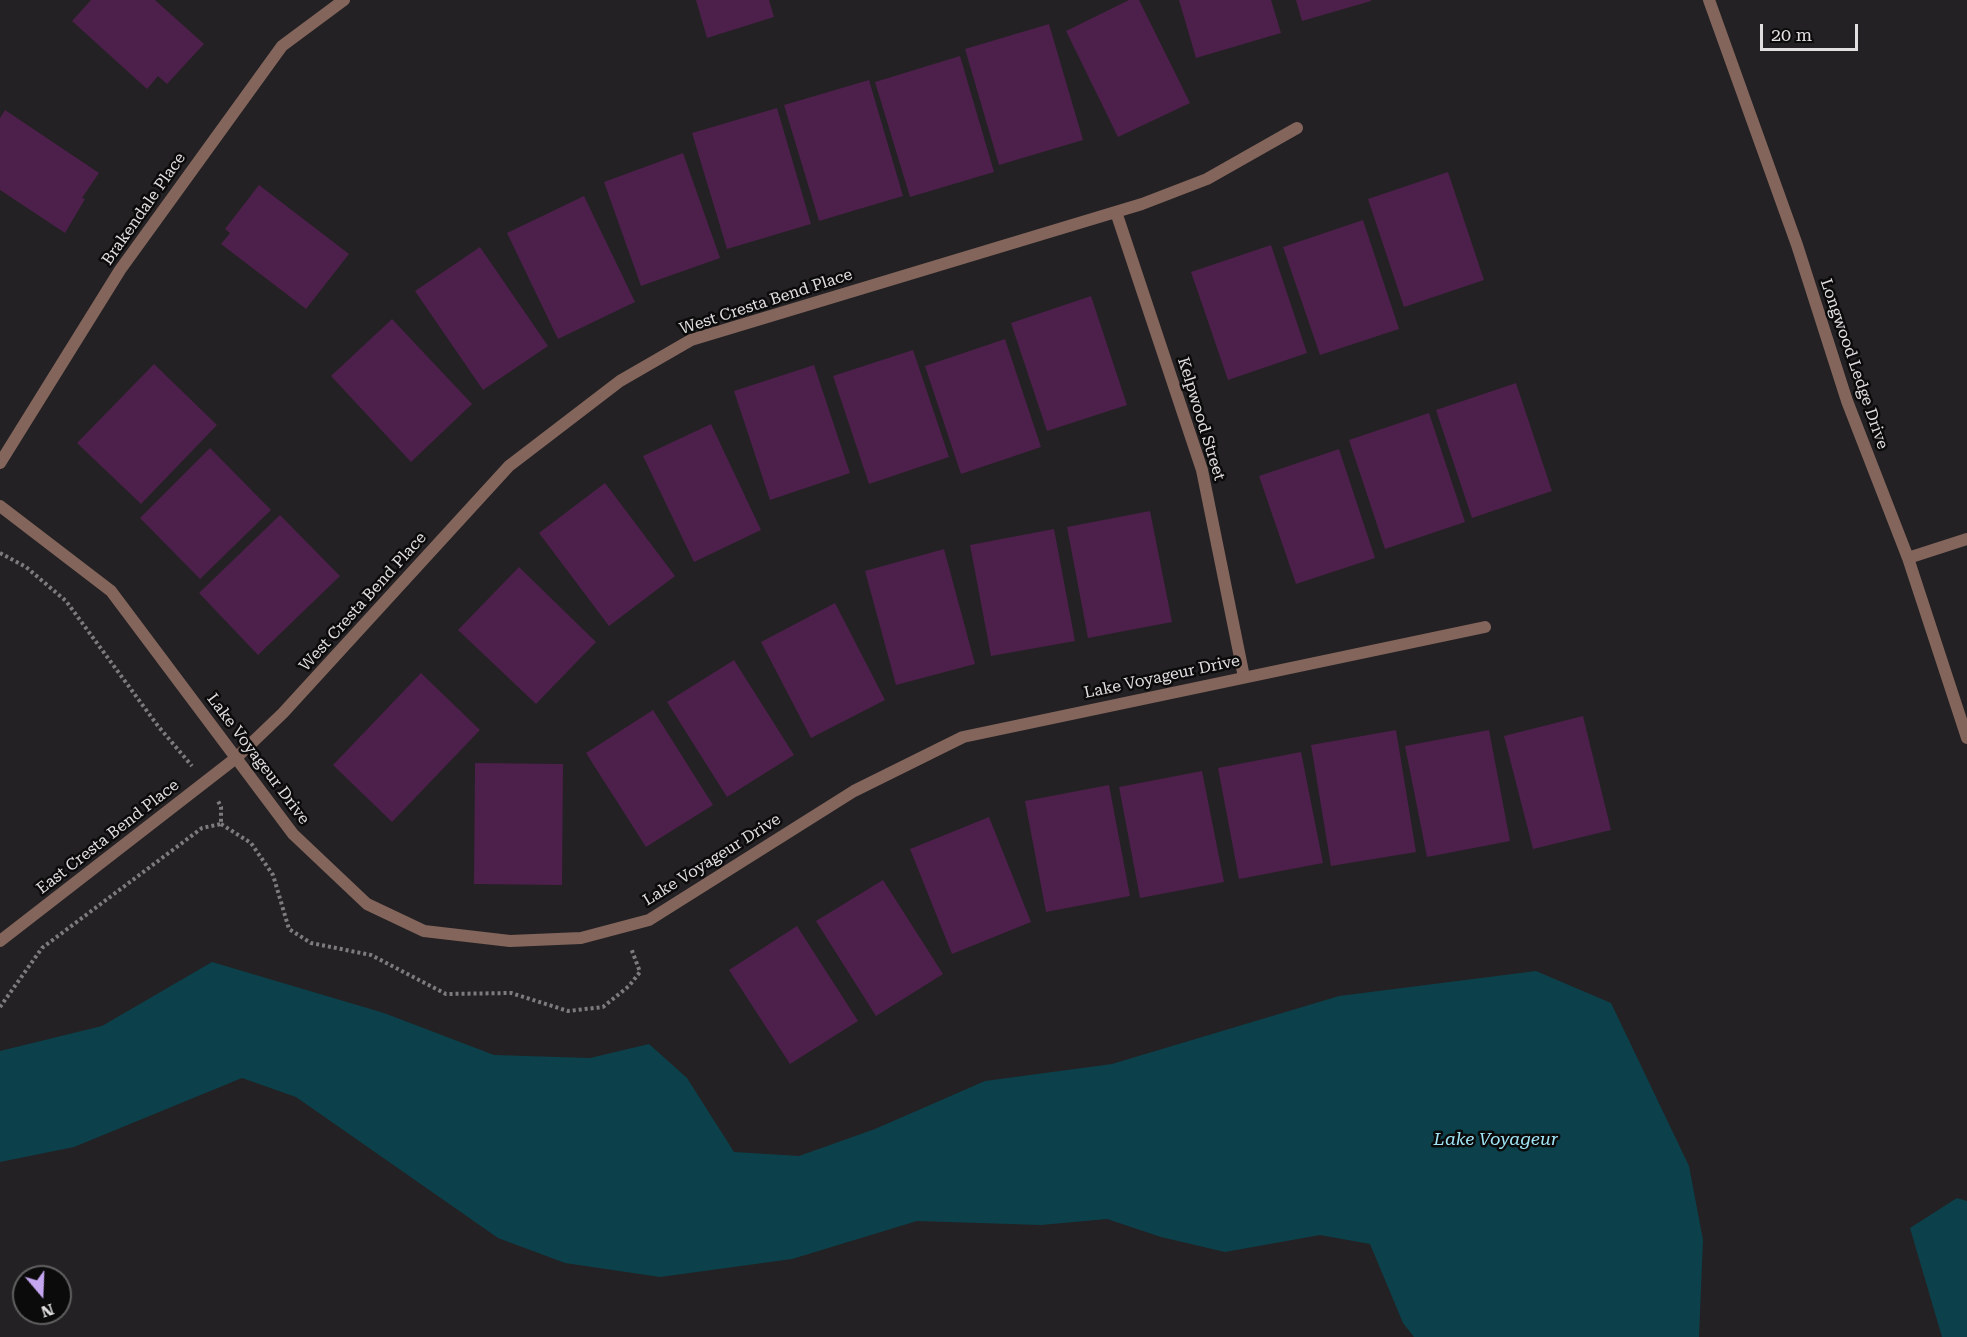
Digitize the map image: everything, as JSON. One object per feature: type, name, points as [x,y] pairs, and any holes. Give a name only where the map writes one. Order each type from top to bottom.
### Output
[{"type":"street","name":"Brakendale Place","points":[[0,463],[120,270],[282,46],[344,0]]},
{"type":"street","name":"Longwood Ledge Drive","points":[[1709,0],[1797,245],[1847,401],[1908,558],[1967,738]]},
{"type":"street","name":"West Cresta Bend Place","points":[[236,758],[283,713],[508,466],[620,381],[691,340],[1116,212],[1206,179],[1297,128]]},
{"type":"street","name":"Kelpwood Street","points":[[1116,212],[1202,470],[1244,677]]},
{"type":"street","name":"Lake Voyageur Drive","points":[[0,506],[111,591],[293,834],[367,904],[424,931],[510,942],[581,938],[649,920],[854,791],[963,737],[1485,627]]},
{"type":"street","points":[[1908,558],[1967,539]]},
{"type":"street","name":"East Cresta Bend Place","points":[[0,942],[236,758]]},
{"type":"path","points":[[0,553],[26,567],[66,601],[158,726],[206,782],[221,807],[221,824],[202,828],[42,948],[0,1007]]},
{"type":"water","name":"Lake Voyageur","points":[[212,962],[384,1013],[494,1055],[590,1058],[649,1044],[687,1078],[734,1152],[799,1156],[875,1129],[985,1081],[1112,1064],[1339,996],[1536,971],[1611,1003],[1689,1166],[1703,1240],[1699,1337],[1414,1337],[1403,1323],[1370,1244],[1320,1235],[1225,1252],[1161,1237],[1107,1219],[1041,1225],[917,1221],[792,1259],[660,1277],[565,1263],[498,1238],[296,1097],[242,1078],[74,1147],[0,1162],[0,1051],[102,1026]]},
{"type":"water","points":[[1957,1198],[1967,1201],[1967,1337],[1942,1337],[1910,1228]]},
{"type":"building","points":[[91,0],[155,0],[204,44],[167,84],[158,76],[147,89],[72,21]]},
{"type":"building","points":[[696,0],[769,0],[774,17],[707,38]]},
{"type":"building","points":[[1129,0],[1139,0],[1190,103],[1118,137],[1066,31]]},
{"type":"building","points":[[1179,0],[1271,0],[1281,33],[1196,58]]},
{"type":"building","points":[[1296,0],[1371,0],[1371,1],[1302,21]]},
{"type":"building","points":[[1049,24],[1083,140],[999,165],[965,49]]},
{"type":"building","points":[[960,56],[994,172],[910,197],[875,82]]},
{"type":"building","points":[[869,80],[903,196],[819,221],[784,105]]},
{"type":"building","points":[[777,108],[811,224],[727,249],[692,133]]},
{"type":"building","points":[[5,110],[99,173],[82,198],[85,199],[65,233],[0,190],[0,118]]},
{"type":"building","points":[[683,153],[720,258],[641,286],[604,182]]},
{"type":"building","points":[[1448,172],[1484,280],[1404,307],[1368,199]]},
{"type":"building","points":[[259,185],[349,254],[306,309],[221,244],[230,233],[225,229]]},
{"type":"building","points":[[584,196],[635,302],[558,339],[507,233]]},
{"type":"building","points":[[1363,220],[1399,329],[1320,355],[1283,247]]},
{"type":"building","points":[[1271,245],[1307,353],[1228,380],[1191,272]]},
{"type":"building","points":[[480,247],[548,346],[483,390],[415,291]]},
{"type":"building","points":[[1091,296],[1127,405],[1047,431],[1011,323]]},
{"type":"building","points":[[392,319],[472,404],[411,462],[331,376]]},
{"type":"building","points":[[1005,339],[1041,447],[961,474],[925,366]]},
{"type":"building","points":[[913,350],[949,457],[869,484],[833,376]]},
{"type":"building","points":[[154,364],[217,425],[141,504],[77,443]]},
{"type":"building","points":[[814,365],[850,473],[770,500],[734,391]]},
{"type":"building","points":[[1516,383],[1552,491],[1472,518],[1436,410]]},
{"type":"building","points":[[1429,413],[1465,522],[1385,549],[1349,440]]},
{"type":"building","points":[[711,424],[761,530],[694,562],[643,456]]},
{"type":"building","points":[[210,448],[271,510],[200,579],[140,518]]},
{"type":"building","points":[[1339,449],[1375,558],[1296,584],[1259,476]]},
{"type":"building","points":[[605,483],[675,576],[609,626],[539,533]]},
{"type":"building","points":[[1150,511],[1172,622],[1088,638],[1067,527]]},
{"type":"building","points":[[280,515],[340,576],[258,655],[199,593]]},
{"type":"building","points":[[1054,529],[1075,641],[991,656],[970,545]]},
{"type":"building","points":[[944,549],[975,664],[896,685],[865,571]]},
{"type":"building","points":[[519,567],[596,642],[536,704],[458,630]]},
{"type":"building","points":[[835,603],[885,700],[811,738],[761,642]]},
{"type":"building","points":[[734,660],[794,755],[727,797],[667,702]]},
{"type":"building","points":[[421,673],[480,730],[392,822],[333,765]]},
{"type":"building","points":[[653,710],[713,805],[646,847],[586,753]]},
{"type":"building","points":[[1583,716],[1611,830],[1533,849],[1504,736]]},
{"type":"building","points":[[1396,730],[1416,852],[1331,866],[1311,745]]},
{"type":"building","points":[[1489,730],[1510,841],[1427,857],[1405,746]]},
{"type":"building","points":[[1301,752],[1323,863],[1239,879],[1218,768]]},
{"type":"building","points":[[475,763],[563,764],[562,885],[474,884]]},
{"type":"building","points":[[1202,771],[1224,882],[1140,898],[1119,787]]},
{"type":"building","points":[[1109,785],[1130,896],[1046,912],[1025,801]]},
{"type":"building","points":[[989,817],[1031,922],[952,954],[910,849]]},
{"type":"building","points":[[883,880],[943,974],[876,1016],[816,921]]},
{"type":"building","points":[[797,926],[858,1021],[790,1064],[729,970]]}]
